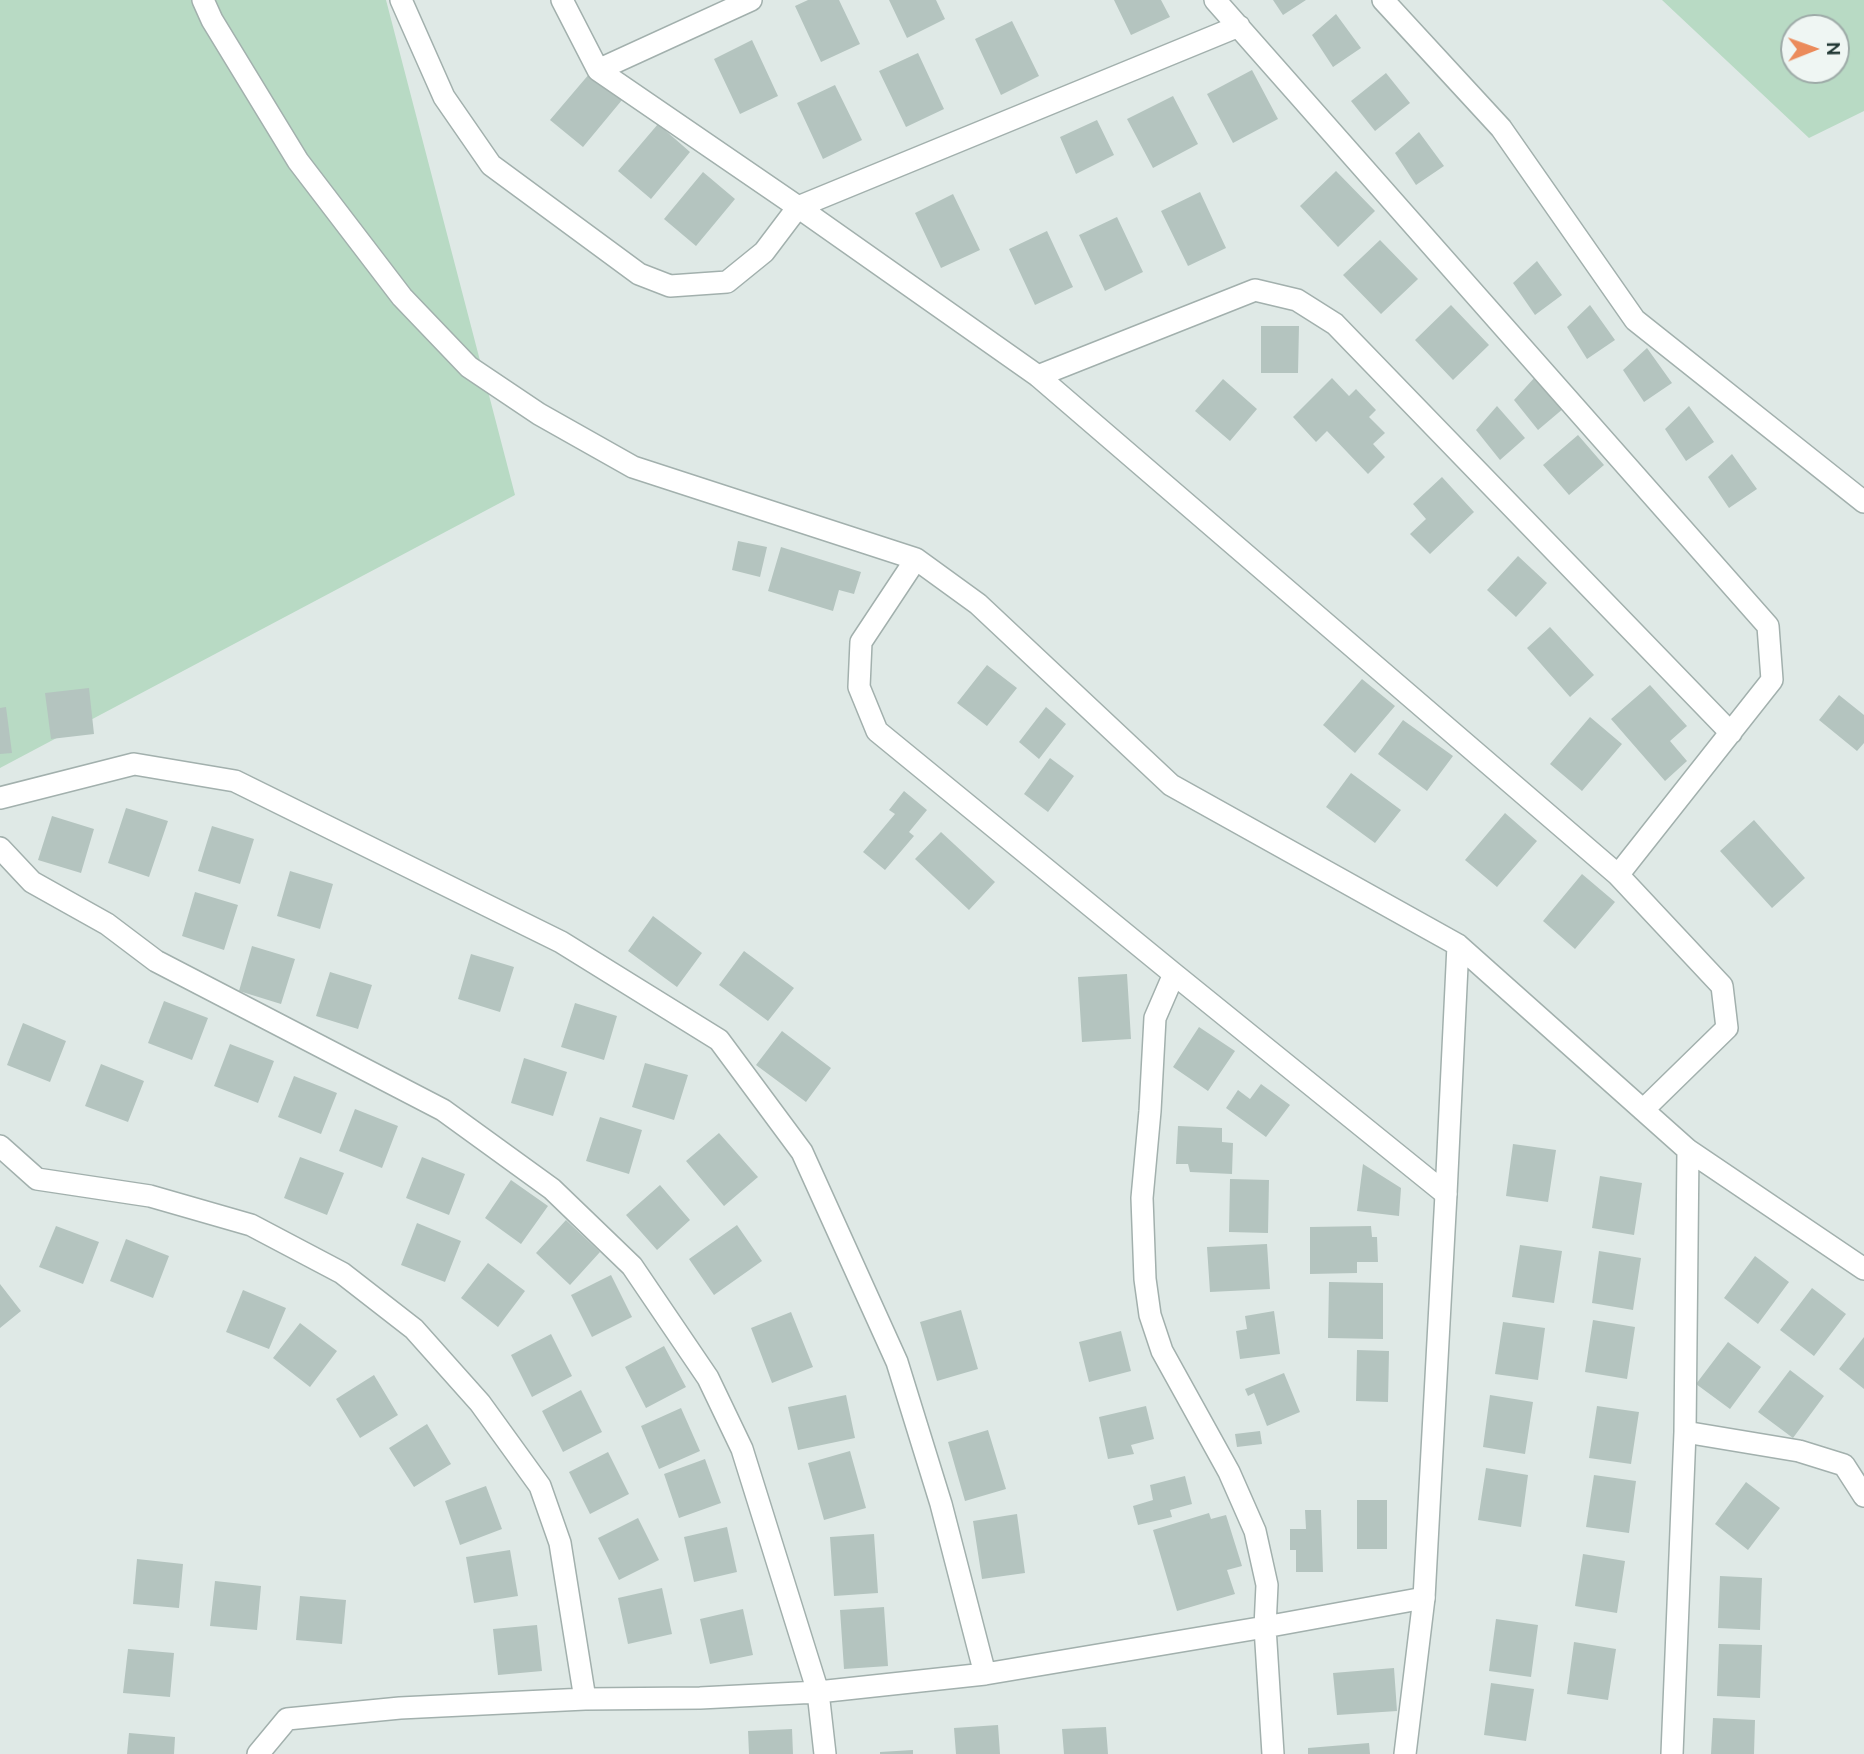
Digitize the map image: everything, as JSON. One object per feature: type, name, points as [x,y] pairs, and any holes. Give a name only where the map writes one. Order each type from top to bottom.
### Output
[{"type":"street","points":[[203,0],[212,20],[298,161],[402,297],[469,367],[539,414],[633,467],[916,559],[978,604],[1171,785],[1458,945],[1688,1150],[1864,1269]]},
{"type":"street","points":[[401,0],[444,97],[491,165],[639,274],[670,286],[727,282],[764,252],[798,207],[1239,26]]},
{"type":"street","points":[[562,0],[598,70],[1038,376],[1618,875],[1722,986],[1727,1028],[1643,1110]]},
{"type":"street","points":[[598,70],[751,0]]},
{"type":"street","points":[[1215,0],[1768,626],[1772,680],[1618,875]]},
{"type":"street","points":[[1383,0],[1501,128],[1635,320],[1864,502]]},
{"type":"street","points":[[1038,376],[1255,290],[1297,300],[1335,324],[1731,733]]},
{"type":"street","points":[[916,559],[861,642],[859,687],[877,731],[1446,1194]]},
{"type":"street","points":[[0,798],[134,764],[235,781],[561,942],[719,1040],[802,1152],[897,1362],[941,1504],[985,1674]]},
{"type":"street","points":[[0,848],[32,882],[107,925],[156,961],[443,1110],[552,1189],[632,1266],[708,1378],[742,1450],[818,1692],[825,1754]]},
{"type":"street","points":[[1405,1754],[1424,1598],[1458,945]]},
{"type":"street","points":[[1174,974],[1155,1018],[1142,1198],[1145,1279],[1150,1315],[1162,1351],[1229,1472],[1255,1531],[1267,1585],[1265,1627],[1273,1754]]},
{"type":"street","points":[[0,1146],[37,1179],[150,1196],[251,1225],[342,1273],[414,1329],[480,1403],[540,1486],[560,1542],[585,1699]]},
{"type":"street","points":[[1672,1754],[1685,1432],[1688,1150]]},
{"type":"street","points":[[1685,1432],[1799,1451],[1844,1465],[1864,1496]]},
{"type":"street","points":[[258,1754],[287,1718],[400,1707],[818,1692],[985,1674],[1424,1598]]},
{"type":"green space","points":[[0,0],[386,0],[515,495],[0,768]]},
{"type":"green space","points":[[1662,0],[1864,0],[1864,111],[1809,138]]},
{"type":"building","points":[[808,0],[839,0],[860,44],[821,62],[795,6]]},
{"type":"building","points":[[889,0],[936,0],[945,19],[907,38]]},
{"type":"building","points":[[1114,0],[1161,0],[1170,17],[1131,35]]},
{"type":"building","points":[[1273,0],[1306,0],[1283,15]]},
{"type":"building","points":[[1336,14],[1361,48],[1333,67],[1312,35]]},
{"type":"building","points":[[1012,21],[1039,76],[1001,95],[975,39]]},
{"type":"building","points":[[752,40],[778,96],[740,114],[714,59]]},
{"type":"building","points":[[918,53],[944,109],[906,127],[879,71]]},
{"type":"building","points":[[1252,70],[1278,119],[1233,143],[1207,94]]},
{"type":"building","points":[[590,73],[622,100],[583,147],[550,120]]},
{"type":"building","points":[[1386,73],[1410,103],[1375,131],[1351,101]]},
{"type":"building","points":[[835,85],[862,140],[823,159],[797,103]]},
{"type":"building","points":[[1173,96],[1198,144],[1153,168],[1127,119]]},
{"type":"building","points":[[1097,120],[1114,155],[1076,174],[1060,137]]},
{"type":"building","points":[[658,124],[690,152],[651,199],[618,171]]},
{"type":"building","points":[[1419,132],[1444,166],[1416,185],[1395,153]]},
{"type":"building","points":[[1336,171],[1375,211],[1338,247],[1300,206]]},
{"type":"building","points":[[703,172],[735,199],[696,246],[664,219]]},
{"type":"building","points":[[1200,192],[1226,248],[1188,266],[1161,211]]},
{"type":"building","points":[[953,194],[980,250],[941,268],[915,213]]},
{"type":"building","points":[[1117,217],[1143,272],[1105,291],[1079,235]]},
{"type":"building","points":[[1047,231],[1073,287],[1035,305],[1009,249]]},
{"type":"building","points":[[1380,240],[1418,279],[1381,314],[1343,275]]},
{"type":"building","points":[[1537,261],[1562,295],[1535,315],[1513,283]]},
{"type":"building","points":[[1451,305],[1489,345],[1453,380],[1415,340]]},
{"type":"building","points":[[1590,305],[1615,340],[1587,359],[1567,327]]},
{"type":"building","points":[[1261,326],[1299,326],[1298,373],[1261,373]]},
{"type":"building","points":[[1647,348],[1672,383],[1644,402],[1623,370]]},
{"type":"building","points":[[1536,376],[1564,408],[1538,430],[1514,400]]},
{"type":"building","points":[[1332,378],[1349,396],[1356,389],[1376,410],[1369,417],[1385,433],[1373,444],[1385,457],[1368,474],[1327,431],[1316,442],[1293,417]]},
{"type":"building","points":[[1223,379],[1257,409],[1230,441],[1195,411]]},
{"type":"building","points":[[1497,406],[1525,438],[1500,460],[1476,430]]},
{"type":"building","points":[[1689,406],[1714,442],[1686,461],[1665,429]]},
{"type":"building","points":[[1578,435],[1604,465],[1569,495],[1543,465]]},
{"type":"building","points":[[1732,454],[1757,489],[1729,508],[1708,477]]},
{"type":"building","points":[[1442,477],[1474,512],[1430,554],[1410,534],[1426,519],[1413,504]]},
{"type":"building","points":[[738,541],[767,547],[760,577],[732,570]]},
{"type":"building","points":[[781,547],[861,572],[854,594],[839,590],[833,611],[768,591]]},
{"type":"building","points":[[1518,556],[1547,583],[1516,617],[1487,590]]},
{"type":"building","points":[[1550,627],[1594,675],[1570,697],[1527,648]]},
{"type":"building","points":[[987,665],[1017,688],[987,726],[957,703]]},
{"type":"building","points":[[1362,679],[1395,706],[1355,753],[1323,725]]},
{"type":"building","points":[[1650,685],[1687,726],[1670,741],[1687,761],[1665,781],[1611,719]]},
{"type":"building","points":[[89,688],[94,734],[51,739],[45,693]]},
{"type":"building","points":[[1839,695],[1864,715],[1864,743],[1857,751],[1819,720]]},
{"type":"building","points":[[6,707],[12,753],[0,754],[0,708]]},
{"type":"building","points":[[1046,707],[1066,724],[1039,759],[1019,742]]},
{"type":"building","points":[[1590,717],[1622,744],[1582,791],[1550,764]]},
{"type":"building","points":[[1403,720],[1453,756],[1427,791],[1378,754]]},
{"type":"building","points":[[1050,758],[1074,776],[1048,812],[1024,794]]},
{"type":"building","points":[[1351,773],[1401,810],[1375,843],[1326,807]]},
{"type":"building","points":[[904,791],[927,810],[909,832],[914,836],[885,870],[863,852],[895,814],[889,810]]},
{"type":"building","points":[[126,808],[168,821],[149,877],[108,863]]},
{"type":"building","points":[[1505,813],[1537,841],[1497,887],[1465,860]]},
{"type":"building","points":[[52,816],[94,829],[81,873],[38,860]]},
{"type":"building","points":[[1754,820],[1805,878],[1772,908],[1720,851]]},
{"type":"building","points":[[212,826],[254,839],[240,884],[198,871]]},
{"type":"building","points":[[941,832],[995,882],[969,910],[915,859]]},
{"type":"building","points":[[290,871],[333,884],[320,929],[277,916]]},
{"type":"building","points":[[1582,874],[1615,902],[1575,949],[1543,921]]},
{"type":"building","points":[[195,892],[238,905],[224,950],[182,936]]},
{"type":"building","points":[[653,916],[702,953],[677,987],[628,951]]},
{"type":"building","points":[[252,946],[295,959],[281,1004],[239,991]]},
{"type":"building","points":[[744,951],[794,988],[768,1021],[719,985]]},
{"type":"building","points":[[471,954],[514,967],[500,1012],[458,999]]},
{"type":"building","points":[[330,972],[372,985],[358,1029],[316,1016]]},
{"type":"building","points":[[1127,974],[1131,1039],[1082,1042],[1078,977]]},
{"type":"building","points":[[164,1001],[208,1018],[192,1060],[148,1043]]},
{"type":"building","points":[[575,1003],[617,1016],[604,1060],[561,1047]]},
{"type":"building","points":[[23,1023],[66,1041],[50,1082],[7,1065]]},
{"type":"building","points":[[1199,1027],[1235,1051],[1208,1091],[1173,1067]]},
{"type":"building","points":[[782,1031],[831,1068],[806,1102],[756,1065]]},
{"type":"building","points":[[230,1044],[274,1061],[258,1103],[214,1086]]},
{"type":"building","points":[[524,1058],[567,1072],[553,1116],[511,1103]]},
{"type":"building","points":[[645,1063],[688,1075],[674,1120],[632,1107]]},
{"type":"building","points":[[101,1064],[144,1081],[128,1122],[85,1106]]},
{"type":"building","points":[[294,1076],[337,1093],[321,1134],[278,1117]]},
{"type":"building","points":[[1261,1084],[1290,1105],[1266,1137],[1226,1108],[1238,1090],[1250,1099]]},
{"type":"building","points":[[355,1109],[398,1126],[382,1168],[339,1151]]},
{"type":"building","points":[[600,1117],[642,1130],[629,1174],[586,1161]]},
{"type":"building","points":[[1178,1126],[1222,1128],[1222,1142],[1233,1143],[1232,1174],[1190,1172],[1188,1164],[1176,1164]]},
{"type":"building","points":[[719,1133],[758,1177],[724,1206],[686,1161]]},
{"type":"building","points":[[1513,1144],[1556,1150],[1548,1202],[1506,1196]]},
{"type":"building","points":[[300,1157],[344,1173],[327,1215],[284,1198]]},
{"type":"building","points":[[422,1157],[465,1174],[449,1215],[406,1198]]},
{"type":"building","points":[[1363,1164],[1401,1188],[1399,1216],[1357,1211]]},
{"type":"building","points":[[1600,1176],[1642,1183],[1634,1235],[1592,1228]]},
{"type":"building","points":[[1230,1179],[1269,1180],[1268,1233],[1229,1232]]},
{"type":"building","points":[[511,1180],[548,1206],[521,1244],[485,1218]]},
{"type":"building","points":[[660,1185],[690,1220],[657,1250],[626,1215]]},
{"type":"building","points":[[566,1220],[600,1252],[570,1285],[536,1253]]},
{"type":"building","points":[[417,1223],[461,1241],[445,1282],[401,1265]]},
{"type":"building","points":[[737,1225],[762,1261],[714,1295],[689,1259]]},
{"type":"building","points":[[56,1226],[99,1242],[83,1284],[39,1267]]},
{"type":"building","points":[[1371,1226],[1372,1237],[1377,1237],[1378,1262],[1357,1262],[1357,1273],[1310,1274],[1310,1227]]},
{"type":"building","points":[[126,1239],[169,1256],[153,1298],[110,1281]]},
{"type":"building","points":[[1267,1244],[1270,1289],[1210,1292],[1207,1247]]},
{"type":"building","points":[[1520,1245],[1562,1251],[1554,1303],[1512,1297]]},
{"type":"building","points":[[1599,1251],[1641,1258],[1633,1310],[1592,1303]]},
{"type":"building","points":[[1755,1256],[1789,1282],[1758,1324],[1724,1298]]},
{"type":"building","points":[[488,1263],[525,1291],[498,1327],[461,1298]]},
{"type":"building","points":[[611,1275],[632,1317],[592,1337],[571,1295]]},
{"type":"building","points":[[1329,1282],[1383,1283],[1383,1339],[1328,1338]]},
{"type":"building","points":[[0,1284],[21,1311],[0,1328]]},
{"type":"building","points":[[1812,1288],[1846,1314],[1814,1356],[1780,1330]]},
{"type":"building","points":[[243,1290],[286,1308],[269,1349],[226,1332]]},
{"type":"building","points":[[961,1310],[978,1369],[937,1381],[920,1322]]},
{"type":"building","points":[[1274,1311],[1280,1354],[1240,1359],[1236,1331],[1247,1329],[1245,1316]]},
{"type":"building","points":[[791,1312],[813,1367],[772,1383],[751,1328]]},
{"type":"building","points":[[1593,1320],[1635,1327],[1627,1379],[1585,1372]]},
{"type":"building","points":[[1503,1322],[1545,1328],[1538,1380],[1495,1374]]},
{"type":"building","points":[[300,1323],[337,1351],[310,1387],[273,1358]]},
{"type":"building","points":[[1121,1331],[1131,1371],[1089,1382],[1079,1342]]},
{"type":"building","points":[[551,1334],[572,1376],[532,1397],[511,1355]]},
{"type":"building","points":[[1864,1337],[1864,1389],[1839,1369]]},
{"type":"building","points":[[1728,1342],[1761,1367],[1730,1409],[1696,1384]]},
{"type":"building","points":[[664,1346],[686,1387],[646,1408],[625,1367]]},
{"type":"building","points":[[1357,1350],[1389,1351],[1388,1402],[1356,1401]]},
{"type":"building","points":[[1790,1370],[1824,1396],[1793,1438],[1758,1412]]},
{"type":"building","points":[[1284,1373],[1300,1412],[1267,1426],[1254,1393],[1248,1396],[1245,1389]]},
{"type":"building","points":[[374,1375],[398,1415],[360,1438],[336,1399]]},
{"type":"building","points":[[581,1390],[602,1432],[563,1452],[542,1411]]},
{"type":"building","points":[[846,1395],[855,1438],[798,1450],[788,1407]]},
{"type":"building","points":[[1490,1395],[1533,1402],[1525,1454],[1483,1447]]},
{"type":"building","points":[[1146,1406],[1154,1439],[1131,1445],[1134,1454],[1108,1459],[1099,1417]]},
{"type":"building","points":[[1597,1406],[1639,1412],[1631,1464],[1589,1458]]},
{"type":"building","points":[[681,1408],[700,1451],[659,1469],[641,1426]]},
{"type":"building","points":[[427,1424],[451,1464],[414,1487],[389,1448]]},
{"type":"building","points":[[988,1430],[1006,1489],[965,1501],[948,1442]]},
{"type":"building","points":[[1260,1431],[1262,1444],[1237,1447],[1235,1434]]},
{"type":"building","points":[[850,1451],[866,1508],[824,1520],[808,1463]]},
{"type":"building","points":[[608,1452],[629,1494],[590,1514],[569,1472]]},
{"type":"building","points":[[705,1459],[721,1503],[679,1518],[664,1474]]},
{"type":"building","points":[[1486,1468],[1528,1475],[1521,1527],[1478,1520]]},
{"type":"building","points":[[1594,1475],[1636,1481],[1629,1533],[1586,1527]]},
{"type":"building","points":[[1185,1476],[1192,1504],[1170,1510],[1172,1517],[1138,1525],[1133,1506],[1153,1500],[1150,1485]]},
{"type":"building","points":[[1746,1482],[1780,1508],[1748,1550],[1715,1524]]},
{"type":"building","points":[[486,1486],[502,1529],[460,1545],[445,1501]]},
{"type":"building","points":[[1357,1500],[1387,1500],[1387,1549],[1357,1549]]},
{"type":"building","points":[[1305,1510],[1321,1510],[1323,1572],[1296,1572],[1296,1550],[1290,1550],[1290,1529],[1306,1529]]},
{"type":"building","points":[[1209,1513],[1211,1519],[1226,1515],[1242,1566],[1227,1570],[1235,1594],[1177,1611],[1153,1530]]},
{"type":"building","points":[[1017,1514],[1025,1573],[982,1579],[973,1521]]},
{"type":"building","points":[[638,1518],[659,1560],[619,1580],[598,1538]]},
{"type":"building","points":[[727,1527],[737,1572],[694,1582],[684,1537]]},
{"type":"building","points":[[874,1534],[878,1593],[834,1596],[830,1537]]},
{"type":"building","points":[[510,1550],[518,1596],[474,1603],[466,1557]]},
{"type":"building","points":[[1583,1554],[1625,1561],[1617,1613],[1575,1606]]},
{"type":"building","points":[[137,1559],[183,1564],[179,1608],[133,1604]]},
{"type":"building","points":[[1720,1576],[1762,1578],[1760,1630],[1718,1628]]},
{"type":"building","points":[[215,1581],[261,1586],[257,1630],[210,1626]]},
{"type":"building","points":[[662,1588],[672,1634],[628,1644],[618,1598]]},
{"type":"building","points":[[300,1596],[346,1600],[342,1644],[296,1640]]},
{"type":"building","points":[[884,1607],[888,1666],[844,1669],[840,1610]]},
{"type":"building","points":[[743,1609],[753,1655],[710,1664],[700,1619]]},
{"type":"building","points":[[1496,1619],[1538,1625],[1531,1677],[1489,1671]]},
{"type":"building","points":[[537,1625],[542,1671],[498,1675],[493,1629]]},
{"type":"building","points":[[1574,1642],[1616,1649],[1608,1700],[1567,1694]]},
{"type":"building","points":[[1719,1644],[1762,1645],[1760,1698],[1717,1696]]},
{"type":"building","points":[[128,1649],[174,1653],[170,1697],[123,1693]]},
{"type":"building","points":[[1394,1668],[1397,1711],[1337,1715],[1333,1673]]},
{"type":"building","points":[[1491,1683],[1534,1689],[1526,1741],[1484,1735]]},
{"type":"building","points":[[1713,1718],[1755,1720],[1754,1754],[1711,1754]]},
{"type":"building","points":[[998,1725],[1000,1754],[956,1754],[954,1728]]},
{"type":"building","points":[[1106,1727],[1108,1754],[1064,1754],[1062,1729]]},
{"type":"building","points":[[792,1729],[793,1754],[749,1754],[748,1731]]},
{"type":"building","points":[[129,1733],[175,1737],[174,1754],[127,1754]]},
{"type":"building","points":[[1369,1743],[1370,1754],[1308,1754],[1308,1748]]},
{"type":"building","points":[[913,1750],[913,1754],[880,1754],[880,1752]]}]
